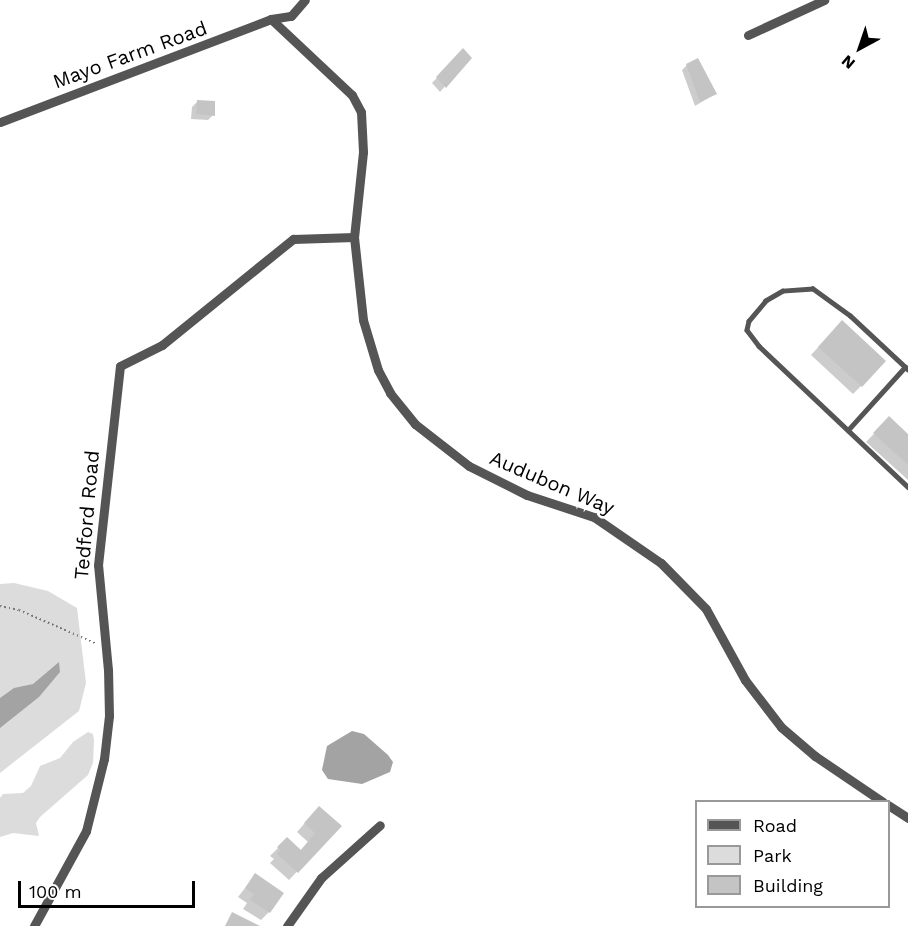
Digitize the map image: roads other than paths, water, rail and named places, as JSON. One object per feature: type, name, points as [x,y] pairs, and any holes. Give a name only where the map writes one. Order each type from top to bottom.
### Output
[{"type":"street","points":[[271,19],[291,16],[305,0]]},
{"type":"street","points":[[748,35],[824,0]]},
{"type":"street","name":"Mayo Farm Road","points":[[0,122],[271,19]]},
{"type":"street","name":"Audubon Way","points":[[271,19],[345,87],[361,112],[363,152],[354,237],[370,346],[390,393],[415,424],[469,466],[527,495],[594,517],[661,563],[706,609],[745,680],[781,727],[815,756],[881,800]]},
{"type":"street","name":"Tedford Road","points":[[34,926],[74,860],[94,805],[109,716],[98,565],[120,366],[162,345],[293,239],[354,237]]},
{"type":"street","points":[[890,806],[908,818]]},
{"type":"street","points":[[287,926],[321,878],[380,825]]},
{"type":"lane","points":[[848,430],[906,368],[850,316],[813,289],[783,291],[753,313],[747,330],[750,337],[848,430],[908,486]]}]
